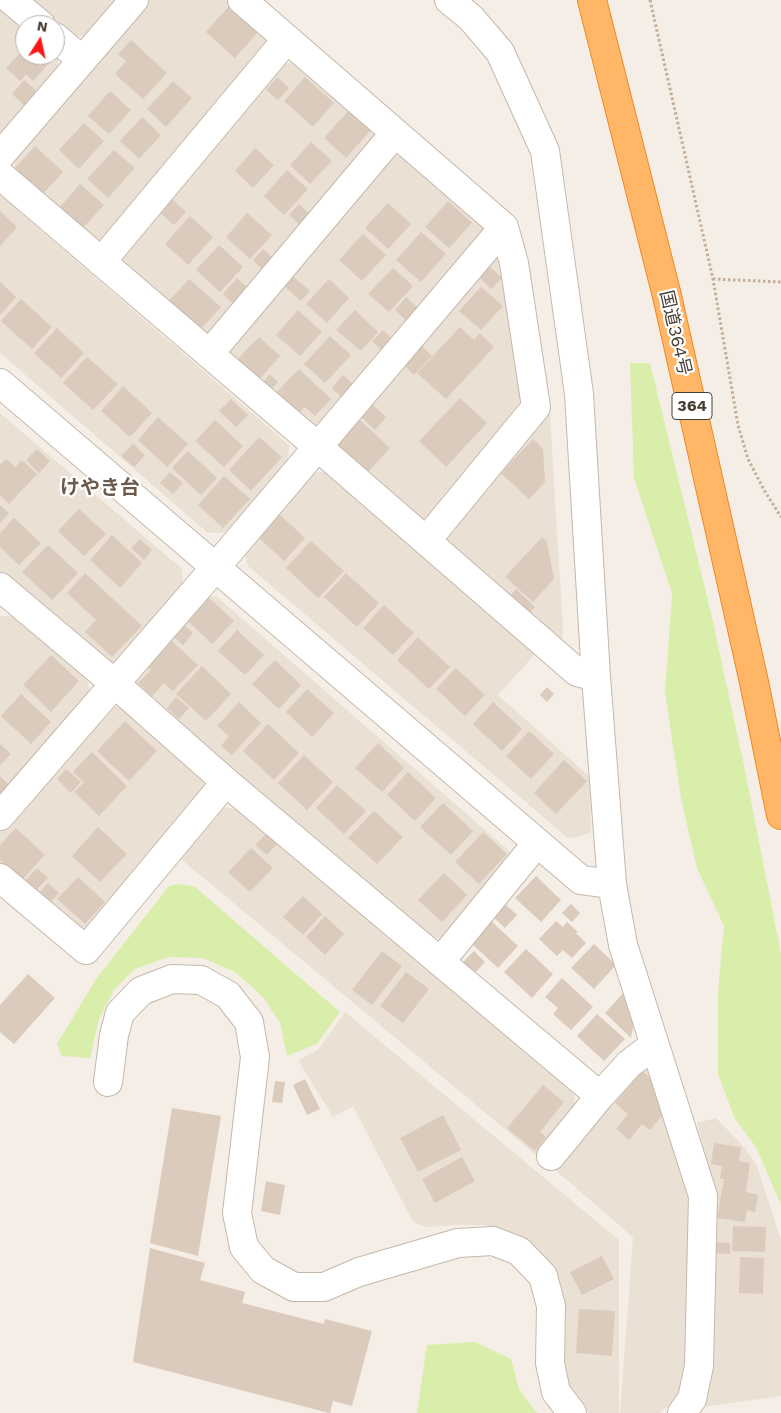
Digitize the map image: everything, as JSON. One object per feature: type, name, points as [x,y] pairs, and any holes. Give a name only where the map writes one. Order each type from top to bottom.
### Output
[{"type":"highway","name":"国道364号","points":[[592,0],[668,296],[754,682],[781,815]]},
{"type":"street","points":[[11,0],[29,15]]},
{"type":"street","points":[[0,156],[134,0]]},
{"type":"street","points":[[242,0],[504,227],[514,263],[536,406],[426,541]]},
{"type":"street","points":[[449,0],[471,18],[500,52],[545,151],[579,394],[596,677],[612,884],[623,944],[703,1196],[700,1366],[692,1399],[682,1413]]},
{"type":"street","points":[[101,262],[287,39]]},
{"type":"street","points":[[65,46],[82,60]]},
{"type":"street","points":[[209,354],[395,132]]},
{"type":"street","points":[[0,175],[577,672],[596,677]]},
{"type":"street","points":[[0,816],[215,568],[504,227]]},
{"type":"street","points":[[0,384],[581,880],[612,884]]},
{"type":"street","points":[[2,592],[114,683],[226,782],[600,1096]]},
{"type":"street","points":[[0,878],[86,950],[226,782]]},
{"type":"street","points":[[440,962],[537,843]]},
{"type":"street","points":[[108,1082],[114,1035],[120,1012],[141,991],[172,979],[201,980],[228,995],[248,1022],[255,1057],[237,1213],[244,1247],[263,1270],[294,1287],[324,1287],[359,1272],[458,1243],[493,1241],[519,1251],[543,1276],[551,1306],[550,1363],[556,1392],[572,1413]]},
{"type":"street","points":[[552,1156],[600,1096],[629,1064],[654,1045]]},
{"type":"path","points":[[650,0],[713,279],[738,425],[748,459],[781,517]]},
{"type":"path","points":[[713,279],[781,282]]},
{"type":"shaded area","points":[[29,0],[119,0],[88,36],[73,36],[65,29],[65,15],[47,15]]},
{"type":"shaded area","points":[[149,0],[226,0],[265,34],[265,48],[103,240],[89,241],[17,182],[13,156]]},
{"type":"shaded area","points":[[0,5],[15,18],[15,65],[59,65],[59,72],[0,136]]},
{"type":"shaded area","points":[[285,63],[301,63],[377,128],[376,140],[211,333],[198,335],[124,271],[121,252]]},
{"type":"shaded area","points":[[407,155],[483,221],[483,233],[321,426],[304,426],[229,363],[227,345],[392,156]]},
{"type":"shaded area","points":[[0,195],[289,445],[288,461],[228,532],[208,533],[0,353]]},
{"type":"shaded area","points":[[492,258],[502,260],[524,408],[430,519],[415,520],[336,454],[337,437]]},
{"type":"shaded area","points":[[550,411],[563,626],[562,647],[447,546],[447,532]]},
{"type":"shaded area","points":[[0,413],[182,569],[183,586],[120,662],[104,663],[0,573]]},
{"type":"shaded area","points":[[324,472],[535,654],[498,695],[589,776],[591,832],[579,837],[568,838],[248,566],[243,549],[308,473]]},
{"type":"shaded area","points":[[203,595],[217,597],[508,850],[512,862],[448,937],[432,939],[137,691],[134,676]]},
{"type":"shaded area","points":[[0,616],[14,616],[88,678],[89,691],[0,799]]},
{"type":"shaded area","points":[[121,706],[206,776],[207,793],[90,930],[76,931],[0,866],[0,832],[109,707]]},
{"type":"shaded area","points":[[224,808],[240,809],[574,1094],[575,1108],[536,1155],[181,859]]},
{"type":"shaded area","points":[[345,1012],[619,1240],[619,1413],[589,1413],[575,1400],[566,1385],[527,1242],[509,1231],[484,1225],[427,1227],[413,1222],[353,1106],[333,1117],[298,1060],[318,1050]]},
{"type":"shaded area","points":[[643,1066],[654,1069],[691,1193],[685,1368],[681,1388],[674,1401],[660,1413],[620,1413],[633,1237],[554,1169]]},
{"type":"shaded area","points":[[716,1118],[745,1148],[757,1166],[781,1240],[781,1396],[702,1407],[709,1387],[714,1193],[697,1123]]},
{"type":"green space","points":[[630,363],[650,363],[711,613],[745,770],[781,954],[781,1205],[756,1147],[735,1119],[718,1074],[718,991],[724,926],[697,868],[681,799],[665,692],[672,594],[634,478]]},
{"type":"green space","points":[[180,884],[195,887],[340,1012],[317,1044],[287,1056],[280,1023],[263,997],[235,972],[203,958],[168,957],[135,969],[114,990],[99,1019],[90,1058],[62,1056],[57,1044],[96,979],[169,886]]},
{"type":"green space","points":[[475,1342],[511,1359],[519,1389],[537,1413],[417,1413],[427,1345]]},
{"type":"building","points":[[229,6],[258,32],[235,58],[206,32]]},
{"type":"building","points":[[131,40],[167,73],[143,99],[115,74],[126,61],[118,54]]},
{"type":"building","points":[[15,59],[15,65],[47,65],[33,81],[26,74],[20,81],[6,68]]},
{"type":"building","points":[[277,77],[289,88],[278,100],[266,90]]},
{"type":"building","points":[[305,77],[334,103],[313,127],[284,101]]},
{"type":"building","points":[[24,80],[38,92],[25,106],[12,94]]},
{"type":"building","points":[[173,81],[192,98],[166,127],[147,109]]},
{"type":"building","points":[[110,91],[131,110],[109,134],[88,116]]},
{"type":"building","points":[[349,110],[371,130],[346,158],[324,138]]},
{"type":"building","points":[[142,117],[161,135],[139,159],[120,141]]},
{"type":"building","points":[[84,123],[104,141],[79,169],[59,150]]},
{"type":"building","points":[[311,142],[332,161],[310,184],[290,165]]},
{"type":"building","points":[[35,146],[63,172],[43,194],[15,168]]},
{"type":"building","points":[[255,148],[274,165],[253,188],[235,171]]},
{"type":"building","points":[[114,150],[135,168],[108,198],[87,179]]},
{"type":"building","points":[[287,170],[308,189],[284,215],[264,196]]},
{"type":"building","points":[[80,184],[104,205],[80,231],[57,210]]},
{"type":"building","points":[[172,199],[186,212],[174,225],[160,213]]},
{"type":"building","points":[[448,201],[472,223],[449,248],[425,227]]},
{"type":"building","points":[[388,203],[411,224],[388,249],[365,228]]},
{"type":"building","points":[[299,204],[312,216],[302,227],[289,215]]},
{"type":"building","points":[[0,211],[17,227],[0,246]]},
{"type":"building","points":[[247,213],[272,235],[250,259],[226,237]]},
{"type":"building","points":[[190,216],[213,237],[188,265],[165,244]]},
{"type":"building","points":[[421,232],[446,254],[421,282],[396,260]]},
{"type":"building","points":[[363,234],[386,255],[362,281],[339,260]]},
{"type":"building","points":[[219,245],[243,267],[220,292],[196,270]]},
{"type":"building","points":[[263,249],[274,259],[264,271],[253,260]]},
{"type":"building","points":[[489,266],[502,278],[491,289],[479,277]]},
{"type":"building","points":[[393,268],[413,286],[389,312],[368,294]]},
{"type":"building","points":[[294,277],[310,291],[301,301],[285,287]]},
{"type":"building","points":[[237,278],[249,289],[234,305],[223,294]]},
{"type":"building","points":[[189,279],[221,307],[199,331],[167,303]]},
{"type":"building","points":[[329,279],[349,298],[327,323],[306,304]]},
{"type":"building","points":[[0,282],[16,297],[0,315]]},
{"type":"building","points":[[481,287],[503,306],[481,330],[459,311]]},
{"type":"building","points":[[406,297],[420,310],[408,322],[395,310]]},
{"type":"building","points":[[21,299],[52,327],[32,349],[1,321]]},
{"type":"building","points":[[298,310],[322,332],[300,356],[276,335]]},
{"type":"building","points":[[355,310],[378,332],[361,351],[336,330]]},
{"type":"building","points":[[460,327],[474,340],[480,333],[494,347],[446,399],[417,373]]},
{"type":"building","points":[[57,328],[84,353],[61,378],[34,353]]},
{"type":"building","points":[[383,330],[393,340],[383,351],[372,341]]},
{"type":"building","points":[[330,336],[351,355],[325,383],[304,364]]},
{"type":"building","points":[[259,337],[280,356],[257,382],[235,362]]},
{"type":"building","points":[[421,345],[432,356],[414,375],[403,364]]},
{"type":"building","points":[[87,357],[118,384],[93,410],[63,383]]},
{"type":"building","points":[[299,369],[331,399],[315,416],[305,407],[297,415],[275,394]]},
{"type":"building","points":[[270,374],[278,382],[269,392],[260,385]]},
{"type":"building","points":[[343,375],[354,385],[342,398],[332,388]]},
{"type":"building","points":[[123,386],[152,413],[130,437],[101,411]]},
{"type":"building","points":[[460,398],[487,423],[446,467],[419,441]]},
{"type":"building","points":[[231,399],[248,415],[236,427],[219,411]]},
{"type":"building","points":[[373,405],[386,417],[375,430],[361,417]]},
{"type":"building","points":[[158,417],[188,444],[167,467],[138,440]]},
{"type":"building","points":[[215,420],[243,446],[224,467],[195,441]]},
{"type":"building","points":[[360,420],[390,448],[367,473],[337,445]]},
{"type":"building","points":[[259,437],[282,457],[251,491],[229,470]]},
{"type":"building","points":[[533,439],[543,449],[545,482],[529,499],[501,473]]},
{"type":"building","points":[[133,444],[145,455],[134,467],[121,456]]},
{"type":"building","points":[[37,449],[50,461],[39,473],[26,460]]},
{"type":"building","points":[[188,451],[217,478],[201,495],[172,468]]},
{"type":"building","points":[[6,459],[15,467],[22,460],[37,474],[9,504],[0,495],[0,465]]},
{"type":"building","points":[[170,472],[183,483],[173,494],[160,483]]},
{"type":"building","points":[[224,476],[250,499],[223,528],[198,505]]},
{"type":"building","points":[[0,505],[9,513],[0,523]]},
{"type":"building","points":[[79,509],[106,534],[84,556],[58,531]]},
{"type":"building","points":[[278,513],[305,538],[284,561],[257,536]]},
{"type":"building","points":[[14,518],[41,543],[19,565],[0,547],[0,533]]},
{"type":"building","points":[[112,535],[142,563],[120,588],[90,560]]},
{"type":"building","points":[[542,537],[547,542],[554,579],[533,602],[505,577]]},
{"type":"building","points":[[140,539],[152,550],[144,560],[131,548]]},
{"type":"building","points":[[311,541],[344,571],[318,598],[286,568]]},
{"type":"building","points":[[48,545],[78,573],[52,600],[22,572]]},
{"type":"building","points":[[85,573],[142,626],[112,657],[85,632],[96,620],[67,593]]},
{"type":"building","points":[[346,573],[379,603],[357,627],[324,597]]},
{"type":"building","points":[[516,589],[535,607],[525,617],[507,600]]},
{"type":"building","points":[[208,597],[234,621],[212,644],[187,620]]},
{"type":"building","points":[[384,605],[414,633],[393,655],[363,628]]},
{"type":"building","points":[[181,622],[193,633],[183,645],[170,634]]},
{"type":"building","points":[[237,630],[264,655],[245,675],[218,651]]},
{"type":"building","points":[[167,637],[198,665],[173,691],[164,683],[152,696],[138,683],[151,670],[143,663]]},
{"type":"building","points":[[418,637],[450,667],[429,689],[397,660]]},
{"type":"building","points":[[51,655],[79,681],[51,712],[23,685]]},
{"type":"building","points":[[275,660],[301,685],[279,709],[252,684]]},
{"type":"building","points":[[202,666],[231,694],[206,721],[176,694]]},
{"type":"building","points":[[456,668],[485,695],[465,716],[436,689]]},
{"type":"building","points":[[547,687],[554,694],[547,702],[540,695]]},
{"type":"building","points":[[307,689],[334,713],[312,737],[286,712]]},
{"type":"building","points":[[21,694],[51,722],[31,744],[1,716]]},
{"type":"building","points":[[176,697],[189,708],[179,719],[167,708]]},
{"type":"building","points":[[239,702],[261,723],[232,755],[221,746],[229,736],[217,726]]},
{"type":"building","points":[[493,702],[522,729],[502,751],[473,724]]},
{"type":"building","points":[[125,721],[157,751],[129,781],[97,751]]},
{"type":"building","points":[[268,724],[299,753],[274,780],[243,751]]},
{"type":"building","points":[[529,731],[554,754],[531,779],[506,756]]},
{"type":"building","points":[[378,743],[404,768],[382,792],[355,768]]},
{"type":"building","points":[[0,744],[11,754],[0,765]]},
{"type":"building","points":[[92,752],[127,786],[99,816],[74,792],[84,782],[73,772]]},
{"type":"building","points":[[304,755],[333,782],[307,810],[278,783]]},
{"type":"building","points":[[564,760],[587,781],[556,814],[534,793]]},
{"type":"building","points":[[66,769],[81,782],[71,793],[57,779]]},
{"type":"building","points":[[408,772],[436,798],[415,821],[387,795]]},
{"type":"building","points":[[0,776],[10,786],[0,796]]},
{"type":"building","points":[[337,785],[366,811],[344,834],[316,808]]},
{"type":"building","points":[[443,803],[473,831],[451,855],[420,827]]},
{"type":"building","points":[[374,811],[403,837],[377,864],[348,838]]},
{"type":"building","points":[[98,827],[127,854],[100,882],[72,856]]},
{"type":"building","points":[[16,828],[45,855],[22,880],[0,860],[0,845]]},
{"type":"building","points":[[483,832],[507,854],[479,884],[455,862]]},
{"type":"building","points":[[267,833],[278,843],[267,855],[255,845]]},
{"type":"building","points":[[251,848],[273,868],[250,892],[228,872]]},
{"type":"building","points":[[37,868],[48,878],[34,892],[24,882]]},
{"type":"building","points":[[444,873],[467,895],[442,922],[418,900]]},
{"type":"building","points":[[536,876],[561,900],[541,922],[515,898]]},
{"type":"building","points":[[78,877],[105,902],[85,924],[57,899]]},
{"type":"building","points":[[48,883],[59,893],[47,906],[36,896]]},
{"type":"building","points":[[303,896],[322,914],[303,935],[283,917]]},
{"type":"building","points":[[504,903],[517,915],[505,928],[492,916]]},
{"type":"building","points":[[571,904],[580,913],[572,922],[562,913]]},
{"type":"building","points":[[325,916],[344,934],[325,955],[306,937]]},
{"type":"building","points":[[489,919],[518,946],[498,968],[469,941]]},
{"type":"building","points":[[556,921],[563,927],[567,922],[586,943],[572,958],[563,950],[557,956],[539,939]]},
{"type":"building","points":[[594,944],[616,965],[594,989],[571,968]]},
{"type":"building","points":[[526,949],[553,974],[532,998],[504,972]]},
{"type":"building","points":[[382,951],[402,966],[372,1005],[352,990]]},
{"type":"building","points":[[474,951],[485,962],[474,974],[462,963]]},
{"type":"building","points":[[406,972],[429,989],[403,1023],[380,1006]]},
{"type":"building","points":[[28,974],[55,998],[14,1044],[0,1032],[0,1005]]},
{"type":"building","points":[[562,978],[593,1007],[571,1030],[553,1014],[558,1008],[545,997]]},
{"type":"building","points":[[625,991],[634,1023],[631,1038],[605,1013]]},
{"type":"building","points":[[597,1014],[625,1039],[604,1061],[577,1036]]},
{"type":"building","points":[[642,1071],[652,1079],[663,1114],[650,1130],[642,1124],[629,1140],[616,1129],[628,1114],[615,1103]]},
{"type":"building","points":[[305,1079],[320,1109],[307,1115],[293,1085]]},
{"type":"building","points":[[275,1081],[285,1082],[282,1103],[272,1102]]},
{"type":"building","points":[[543,1085],[564,1102],[540,1132],[546,1137],[535,1151],[507,1128]]},
{"type":"building","points":[[172,1108],[221,1116],[198,1256],[150,1243]]},
{"type":"building","points":[[443,1115],[461,1150],[418,1172],[400,1138]]},
{"type":"building","points":[[714,1143],[741,1147],[739,1161],[750,1163],[746,1192],[758,1195],[755,1212],[747,1210],[745,1222],[717,1218],[724,1179],[720,1179],[722,1166],[711,1164]]},
{"type":"building","points":[[462,1157],[475,1181],[435,1203],[422,1179]]},
{"type":"building","points":[[266,1181],[285,1185],[280,1215],[261,1211]]},
{"type":"building","points":[[733,1226],[766,1227],[765,1252],[732,1251]]},
{"type":"building","points":[[715,1242],[730,1243],[730,1254],[715,1253]]},
{"type":"building","points":[[150,1248],[205,1263],[200,1280],[245,1292],[242,1303],[324,1324],[325,1319],[372,1331],[352,1406],[333,1401],[329,1413],[133,1362]]},
{"type":"building","points":[[602,1256],[614,1279],[582,1295],[570,1272]]},
{"type":"building","points":[[740,1257],[764,1258],[763,1294],[739,1293]]},
{"type":"building","points":[[579,1309],[615,1311],[612,1356],[576,1353]]},
{"type":"district","name":"けやき台","points":[[100,488]]}]
